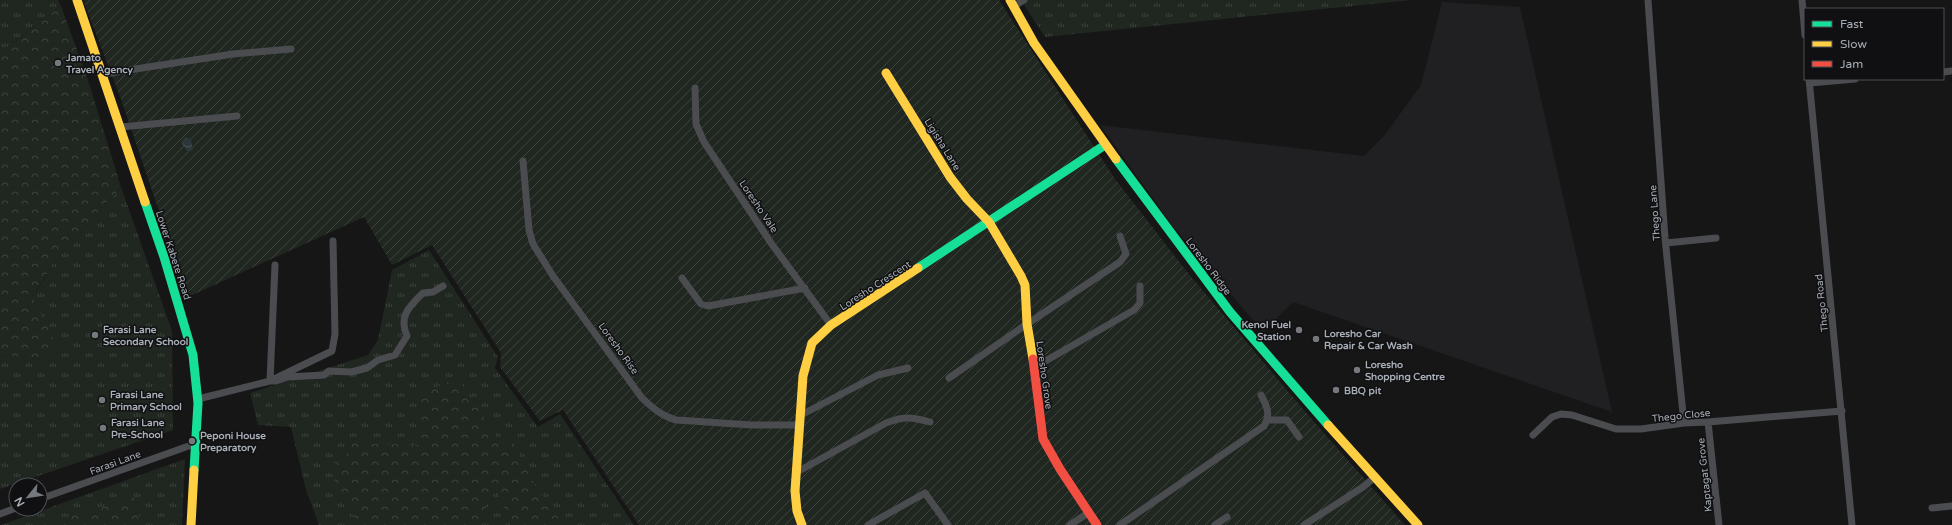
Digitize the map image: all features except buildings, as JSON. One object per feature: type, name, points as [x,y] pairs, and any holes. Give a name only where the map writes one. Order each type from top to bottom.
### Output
[{"type":"main road","name":"Lower Kabete Road","points":[[77,0],[121,127],[175,292],[192,354],[198,399],[192,525]]},
{"type":"main road","name":"Loresho Ridge","points":[[1012,3],[1034,43],[1105,145],[1230,312],[1418,525]]},
{"type":"main road","name":"Ligisha Lane","points":[[886,73],[950,177],[967,200],[989,222]]},
{"type":"main road","name":"Loresho Crescent","points":[[802,525],[797,511],[797,472],[803,376],[812,343],[832,325],[1105,145]]},
{"type":"main road","name":"Loresho Grove","points":[[989,222],[1014,263],[1025,285],[1027,324],[1035,367],[1043,439],[1088,513],[1097,525]]},
{"type":"street","points":[[1012,3],[1024,0]]},
{"type":"street","points":[[1802,0],[1804,23]]},
{"type":"street","name":"Thego Lane","points":[[1647,1],[1666,242],[1684,423]]},
{"type":"street","points":[[103,74],[233,54],[291,49]]},
{"type":"street","points":[[1810,81],[1832,80]]},
{"type":"street","name":"Thego Road","points":[[1810,81],[1852,525]]},
{"type":"street","name":"Loresho Vale","points":[[695,88],[696,124],[698,132],[771,243],[832,325]]},
{"type":"street","points":[[121,127],[237,116]]},
{"type":"street","name":"Loresho Rise","points":[[523,161],[529,230],[534,244],[553,276],[642,398],[655,411],[665,417],[676,420],[752,425],[800,425]]},
{"type":"street","points":[[949,378],[1120,262],[1126,254],[1120,236]]},
{"type":"street","points":[[1666,242],[1716,238]]},
{"type":"street","points":[[198,399],[270,381],[332,351],[334,334],[333,241]]},
{"type":"street","points":[[270,381],[275,265]]},
{"type":"street","points":[[682,278],[701,304],[708,306],[805,288]]},
{"type":"street","points":[[270,381],[276,381],[288,377],[324,375],[329,370],[351,372],[367,368],[378,360],[395,355],[407,336],[404,329],[404,315],[409,307],[423,293],[433,292],[443,286]]},
{"type":"street","points":[[1035,367],[1134,310],[1140,303],[1140,286]]},
{"type":"street","points":[[801,415],[878,375],[908,368]]},
{"type":"street","points":[[1120,525],[1264,426],[1267,420],[1268,410],[1261,395]]},
{"type":"street","name":"Thego Close","points":[[1533,435],[1552,417],[1561,414],[1579,417],[1616,429],[1641,430],[1684,423],[1842,411]]},
{"type":"street","points":[[797,472],[886,423],[900,417],[914,418],[930,422]]},
{"type":"street","points":[[1267,420],[1287,420],[1299,437]]},
{"type":"street","name":"Kaptagat Grove","points":[[1708,422],[1719,525]]},
{"type":"street","name":"Farasi Lane","points":[[48,496],[197,443]]},
{"type":"street","points":[[1304,525],[1363,487],[1375,477]]},
{"type":"street","points":[[868,525],[925,493],[948,525]]},
{"type":"street","points":[[1932,508],[1952,506]]},
{"type":"street","points":[[1070,525],[1088,513]]},
{"type":"street","points":[[1215,525],[1227,517]]},
{"type":"shaded area","points":[[1442,2],[1520,7],[1612,412],[1293,302],[1263,332],[1175,229],[1100,125],[1364,156],[1384,136],[1421,85]]},
{"type":"green space","points":[[0,0],[58,0],[61,6],[0,53]]},
{"type":"green space","points":[[83,0],[999,0],[1115,179],[1188,273],[1309,416],[1405,525],[639,525],[563,410],[540,421],[500,367],[501,353],[432,245],[392,265],[364,217],[188,297],[122,102]]},
{"type":"green space","points":[[1021,0],[1412,0],[1045,37]]},
{"type":"green space","points":[[61,6],[88,80],[121,187],[61,254],[32,296],[59,350],[39,359],[0,355],[0,53]]},
{"type":"green space","points":[[121,187],[172,331],[173,430],[35,477],[8,477],[8,486],[0,489],[0,355],[39,359],[32,297],[61,254]]},
{"type":"green space","points":[[429,250],[498,357],[495,368],[538,427],[560,414],[634,525],[319,525],[306,490],[291,427],[258,425],[250,393],[368,355],[378,340],[392,270]]},
{"type":"green space","points":[[458,378],[498,439],[511,437],[531,479],[563,525],[511,525],[494,485],[480,525],[358,525],[333,478],[336,473],[333,463],[345,457],[353,443],[421,445],[419,394]]},
{"type":"green space","points":[[185,459],[182,525],[1,525],[23,517],[48,517],[48,508]]},
{"type":"green space","points":[[134,497],[142,525],[42,525]]},
{"type":"water","points":[[186,137],[191,140],[193,150],[188,152],[181,142]]},
{"type":"traffic: fast","points":[[918,268],[1105,145]]},
{"type":"traffic: fast","points":[[1116,159],[1230,312],[1328,425]]},
{"type":"traffic: fast","points":[[145,202],[164,257],[193,355],[198,403],[194,470]]},
{"type":"traffic: slow","points":[[77,0],[145,202]]},
{"type":"traffic: slow","points":[[1010,0],[1034,43],[1116,159]]},
{"type":"traffic: slow","points":[[886,73],[950,177],[967,199],[989,222],[1021,276],[1025,285],[1027,324],[1033,359]]},
{"type":"traffic: slow","points":[[802,525],[797,511],[795,491],[803,376],[812,343],[831,325],[918,268]]},
{"type":"traffic: slow","points":[[1328,425],[1418,525]]},
{"type":"traffic: slow","points":[[191,525],[194,470]]},
{"type":"traffic: jam","points":[[1033,359],[1043,439],[1060,469],[1097,525]]},
{"type":"place","name":"Jamato Travel Agency","points":[[58,63]]},
{"type":"place","name":"Kenol Fuel Station","points":[[1299,330]]},
{"type":"place","name":"Farasi Lane Secondary School","points":[[95,335]]},
{"type":"place","name":"Loresho Car Repair & Car Wash","points":[[1316,339]]},
{"type":"place","name":"Loresho Shopping Centre","points":[[1357,370]]},
{"type":"place","name":"BBQ pit","points":[[1336,390]]},
{"type":"place","name":"Farasi Lane Primary School","points":[[102,400]]},
{"type":"place","name":"Farasi Lane Pre-School","points":[[103,428]]},
{"type":"place","name":"Peponi House Preparatory","points":[[192,441]]}]
